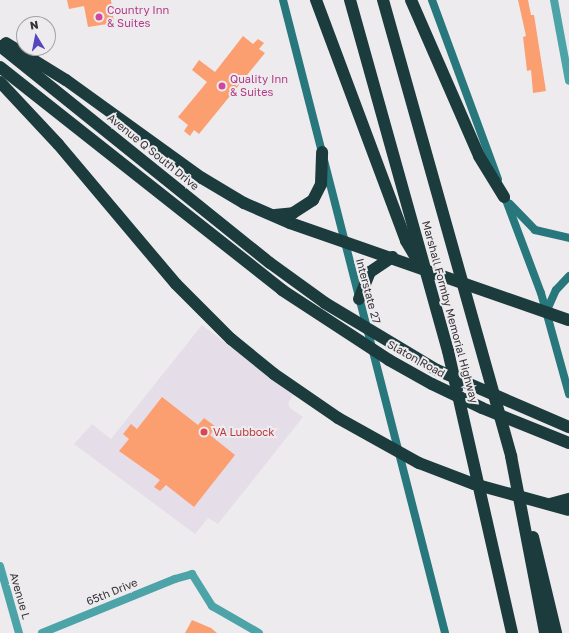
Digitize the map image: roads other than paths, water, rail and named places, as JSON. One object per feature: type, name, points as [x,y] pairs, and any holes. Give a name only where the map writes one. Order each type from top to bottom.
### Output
[{"type":"highway","points":[[316,0],[406,241],[428,277]]},
{"type":"highway","name":"Marshall Formby Memorial Highway","points":[[350,0],[428,277],[469,437],[512,633]]},
{"type":"highway","name":"Marshall Formby Memorial Highway","points":[[383,0],[511,456],[545,633]]},
{"type":"highway","points":[[411,0],[480,156],[504,197]]},
{"type":"highway","points":[[0,38],[66,80],[202,178],[270,214],[547,310],[569,320]]},
{"type":"highway","name":"Avenue Q South Drive","points":[[0,46],[290,278]]},
{"type":"highway","name":"Slaton Road","points":[[0,67],[282,290],[389,360],[432,384],[482,408],[569,443]]},
{"type":"highway","points":[[0,82],[58,144],[176,284],[231,339],[297,392],[399,453],[419,463],[545,505],[569,510]]},
{"type":"highway","points":[[270,214],[294,213],[313,200],[321,184],[322,152]]},
{"type":"highway","points":[[359,299],[370,272],[392,257]]},
{"type":"highway","name":"Slaton Road","points":[[290,278],[416,359],[486,394],[569,427]]},
{"type":"highway","points":[[511,456],[556,633]]},
{"type":"highway","points":[[545,505],[569,499]]},
{"type":"main road","name":"Interstate 27","points":[[283,0],[445,633]]},
{"type":"main road","points":[[432,0],[547,310],[569,394]]},
{"type":"main road","points":[[504,197],[523,221],[535,230],[569,238]]},
{"type":"main road","points":[[547,310],[556,290],[569,276]]},
{"type":"street","points":[[554,0],[569,81]]},
{"type":"street","points":[[563,54],[569,44]]},
{"type":"street","name":"Avenue L","points":[[0,566],[19,633]]},
{"type":"street","name":"65th Drive","points":[[42,633],[175,578],[192,574],[212,606],[259,633]]},
{"type":"place","name":"Country Inn & Suites","points":[[99,17]]},
{"type":"place","name":"Quality Inn & Suites","points":[[222,86]]},
{"type":"place","name":"VA Lubbock","points":[[204,432]]}]
